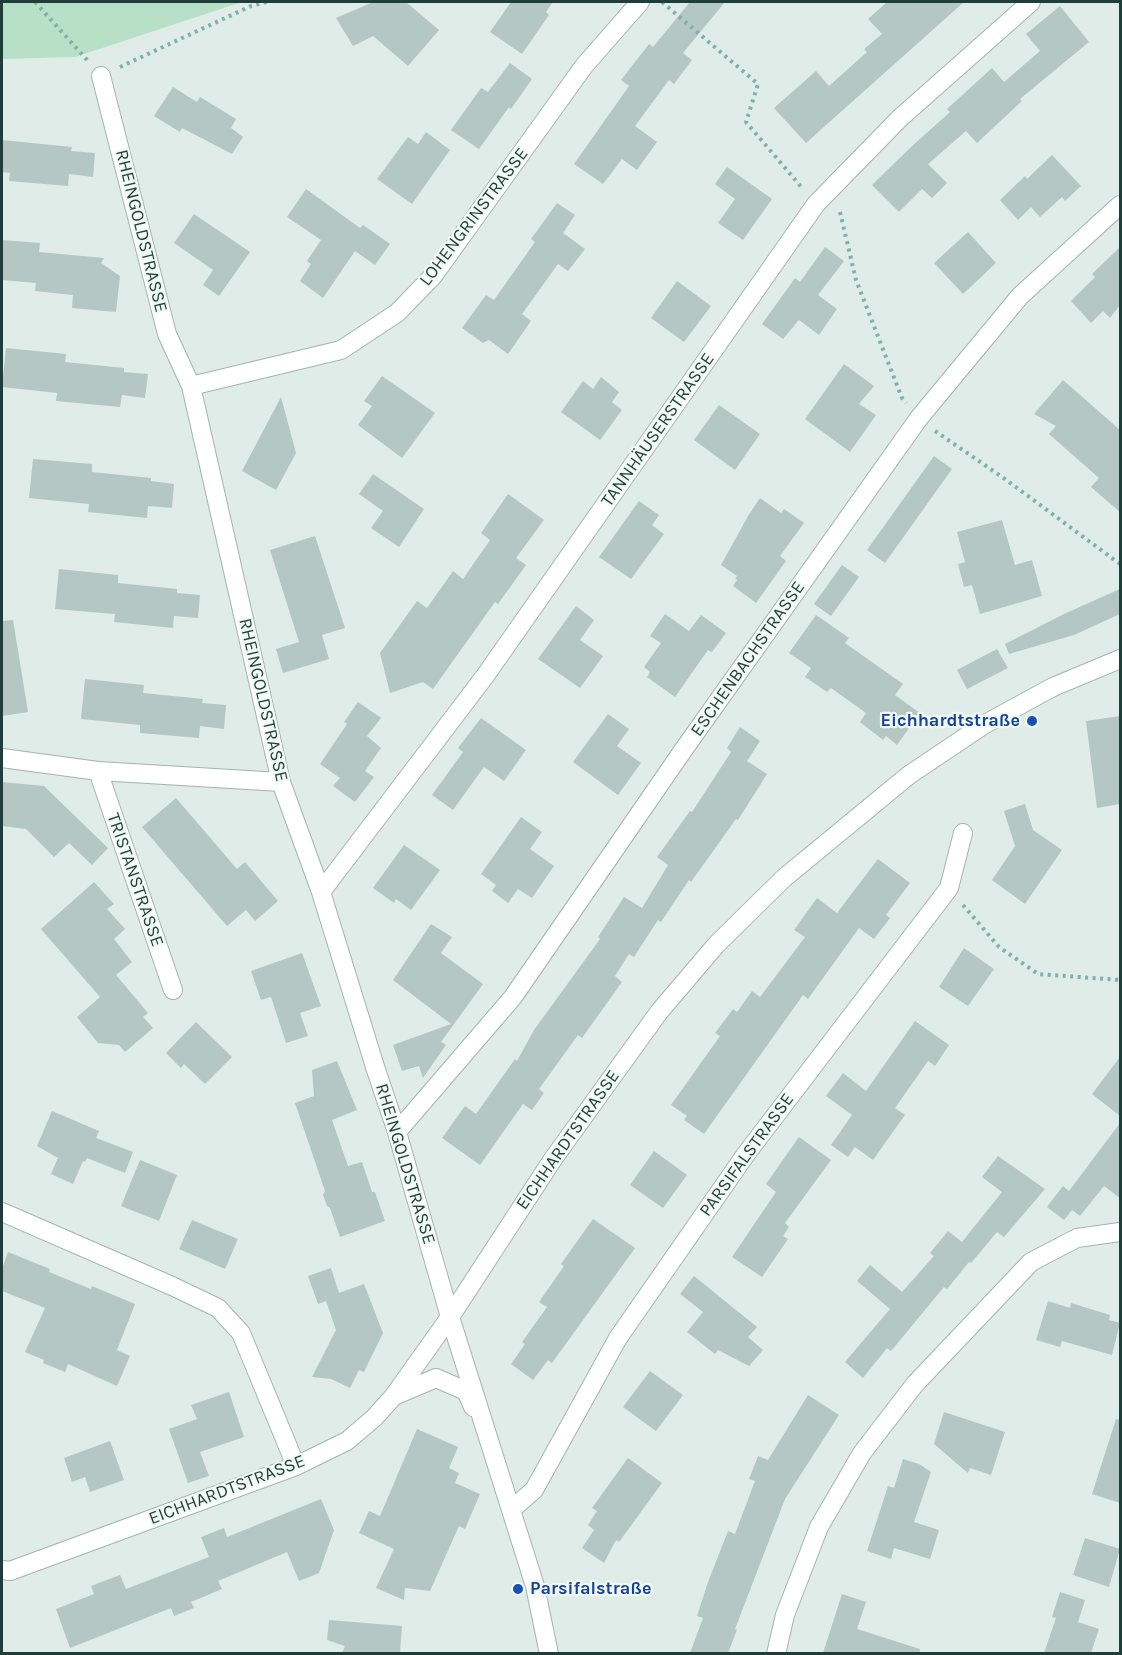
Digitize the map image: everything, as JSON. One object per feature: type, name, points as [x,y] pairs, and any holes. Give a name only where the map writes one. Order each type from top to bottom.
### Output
[{"type":"street","name":"LOHENGRINSTRASSE","points":[[191,386],[341,350],[397,313],[433,276],[584,66],[640,2]]},
{"type":"street","name":"TANNHÄUSERSTRASSE","points":[[321,892],[484,676],[816,204],[900,118],[1031,2]]},
{"type":"street","name":"RHEINGOLDSTRASSE","points":[[101,76],[167,334],[191,386],[281,782],[321,892],[397,1132],[485,1432]]},
{"type":"street","name":"ESCHENBACHSTRASSE","points":[[397,1132],[513,997],[684,748],[919,418],[1020,296],[1120,205]]},
{"type":"street","name":"EICHHARDTSTRASSE","points":[[2,1570],[10,1571],[296,1466],[347,1441],[374,1418],[393,1396],[450,1317],[553,1159],[659,1012],[716,945],[784,878],[909,775],[985,724],[1053,687],[1120,660]]},
{"type":"street","points":[[2,758],[98,771],[281,782]]},
{"type":"street","name":"TRISTANSTRASSE","points":[[98,771],[173,990]]},
{"type":"street","name":"PARSIFALSTRASSE","points":[[512,1509],[534,1490],[618,1338],[746,1154],[948,888],[963,833]]},
{"type":"street","points":[[2,1212],[218,1308],[241,1333],[296,1466]]},
{"type":"street","points":[[776,1653],[785,1615],[819,1527],[862,1453],[915,1384],[1031,1262],[1077,1238],[1120,1232]]},
{"type":"street","points":[[393,1396],[436,1378],[466,1391],[485,1432],[512,1509],[535,1586],[549,1653]]},
{"type":"path","points":[[34,2],[101,76],[251,6],[267,2]]},
{"type":"path","points":[[662,2],[758,84],[746,122],[816,204]]},
{"type":"path","points":[[948,888],[999,947],[1038,974],[1120,980]]},
{"type":"green space","points":[[2,2],[242,2],[75,57],[2,59]]},
{"type":"building","points":[[373,2],[406,2],[439,30],[408,66],[373,36],[353,46],[336,18]]},
{"type":"building","points":[[511,2],[553,2],[546,12],[549,15],[522,54],[490,32]]},
{"type":"building","points":[[690,2],[725,2],[683,53],[692,60],[674,84],[669,80],[635,126],[657,142],[637,170],[622,159],[603,184],[574,164],[629,86],[621,80],[649,44],[653,47]]},
{"type":"building","points":[[887,2],[964,2],[806,143],[774,108],[816,71],[829,86],[867,52],[864,49],[882,34],[868,19]]},
{"type":"building","points":[[1060,6],[1089,42],[1020,99],[1022,101],[977,143],[966,131],[928,164],[947,183],[932,198],[922,189],[899,212],[872,185],[950,112],[947,109],[992,68],[1004,82],[1040,51],[1026,34]]},
{"type":"building","points":[[510,63],[532,79],[479,149],[451,130],[481,88],[488,92]]},
{"type":"building","points":[[173,87],[197,102],[200,97],[236,119],[231,128],[243,137],[232,154],[182,128],[180,132],[154,116]]},
{"type":"building","points":[[426,132],[450,150],[412,204],[377,179],[408,137],[418,144]]},
{"type":"building","points":[[2,140],[72,147],[71,151],[95,153],[93,177],[69,174],[68,186],[9,181],[10,173],[2,172]]},
{"type":"building","points":[[1052,155],[1081,186],[1065,201],[1062,197],[1040,217],[1031,207],[1018,220],[1000,200]]},
{"type":"building","points":[[727,167],[772,199],[743,240],[718,223],[735,199],[715,184]]},
{"type":"building","points":[[306,189],[360,228],[363,225],[390,244],[375,265],[355,251],[323,298],[300,281],[311,264],[307,261],[321,240],[287,217]]},
{"type":"building","points":[[557,203],[575,215],[563,233],[585,249],[568,271],[558,264],[522,314],[531,321],[508,354],[489,340],[483,343],[462,328],[486,295],[494,300],[535,242],[531,239]]},
{"type":"building","points":[[194,214],[250,252],[219,296],[203,285],[213,270],[174,243]]},
{"type":"building","points":[[968,232],[996,263],[963,294],[934,263]]},
{"type":"building","points":[[2,240],[40,243],[39,252],[104,258],[101,263],[120,276],[116,312],[72,308],[73,295],[35,291],[36,283],[2,280]]},
{"type":"building","points":[[825,247],[844,261],[818,295],[837,309],[819,335],[799,320],[783,339],[762,324],[795,278],[800,282]]},
{"type":"building","points":[[1120,247],[1120,305],[1110,318],[1103,311],[1091,323],[1071,301],[1095,277],[1092,274]]},
{"type":"building","points":[[677,281],[711,306],[684,342],[651,318]]},
{"type":"building","points":[[6,348],[66,354],[65,362],[124,368],[124,372],[148,374],[145,398],[122,395],[120,407],[56,401],[57,393],[2,387]]},
{"type":"building","points":[[844,364],[874,386],[859,404],[876,415],[850,452],[805,419]]},
{"type":"building","points":[[382,376],[435,413],[402,458],[358,425],[372,406],[364,401]]},
{"type":"building","points":[[601,377],[619,392],[612,402],[622,410],[600,440],[561,412],[583,381],[593,389]]},
{"type":"building","points":[[1063,380],[1120,430],[1120,512],[1091,487],[1099,478],[1049,434],[1056,426],[1034,414]]},
{"type":"building","points":[[281,397],[296,453],[276,490],[242,471]]},
{"type":"building","points":[[719,405],[760,434],[735,470],[694,440]]},
{"type":"building","points":[[934,456],[952,469],[885,563],[867,550]]},
{"type":"building","points":[[33,459],[92,464],[92,472],[151,478],[151,481],[174,484],[172,508],[148,506],[147,518],[88,512],[89,504],[29,498]]},
{"type":"building","points":[[373,474],[424,509],[399,547],[371,528],[383,511],[359,494]]},
{"type":"building","points":[[508,494],[544,520],[516,558],[526,565],[498,604],[495,602],[433,689],[423,682],[390,693],[380,653],[417,601],[427,608],[453,571],[463,579],[490,540],[481,533]]},
{"type":"building","points":[[760,498],[781,513],[784,509],[804,523],[780,556],[786,561],[756,603],[733,586],[737,576],[721,565]]},
{"type":"building","points":[[639,501],[659,515],[652,525],[664,534],[631,579],[599,557]]},
{"type":"building","points":[[1002,520],[1015,565],[1032,560],[1042,596],[980,614],[972,585],[964,587],[958,564],[965,562],[957,532]]},
{"type":"building","points":[[315,536],[345,628],[322,635],[329,659],[283,673],[276,649],[299,642],[270,550]]},
{"type":"building","points":[[842,565],[859,577],[831,616],[814,604]]},
{"type":"building","points":[[59,569],[118,575],[118,583],[177,589],[177,593],[200,595],[198,618],[174,616],[173,628],[114,622],[115,614],[55,609]]},
{"type":"building","points":[[1120,589],[1120,614],[1074,635],[1009,654],[1005,644]]},
{"type":"building","points":[[576,606],[594,620],[580,640],[603,656],[580,688],[538,659]]},
{"type":"building","points":[[665,614],[689,631],[701,615],[726,633],[712,652],[708,650],[675,697],[647,677],[650,672],[644,667],[661,643],[650,636]]},
{"type":"building","points":[[816,615],[849,638],[845,643],[903,684],[895,695],[920,713],[897,745],[886,736],[883,740],[860,722],[866,713],[831,688],[827,692],[805,677],[811,668],[789,653]]},
{"type":"building","points":[[13,620],[28,712],[2,716],[2,621]]},
{"type":"building","points":[[997,649],[1008,668],[967,689],[957,670]]},
{"type":"building","points":[[85,679],[144,685],[143,693],[203,699],[202,703],[226,705],[224,729],[200,726],[199,738],[140,733],[140,725],[81,719]]},
{"type":"building","points":[[358,702],[381,718],[367,736],[381,748],[365,771],[374,777],[355,802],[333,786],[340,778],[320,764],[347,724],[344,722]]},
{"type":"building","points":[[608,714],[629,729],[617,746],[641,763],[618,795],[573,762]]},
{"type":"building","points":[[1120,716],[1120,804],[1097,808],[1086,721]]},
{"type":"building","points":[[481,718],[526,750],[504,781],[484,767],[453,810],[432,795],[463,752],[458,748]]},
{"type":"building","points":[[740,727],[760,741],[747,761],[767,774],[738,820],[736,819],[691,882],[689,880],[661,922],[658,920],[634,957],[629,954],[615,976],[622,982],[582,1038],[578,1035],[539,1089],[544,1093],[532,1110],[523,1104],[480,1165],[442,1138],[465,1106],[476,1114],[515,1059],[517,1061],[534,1030],[600,939],[598,937],[624,897],[642,908],[668,865],[657,857],[690,811],[692,812],[731,752],[727,748]]},
{"type":"building","points":[[2,782],[44,786],[108,848],[92,865],[69,843],[54,857],[26,829],[2,826]]},
{"type":"building","points":[[176,798],[237,869],[245,862],[278,901],[255,921],[246,910],[227,926],[142,827]]},
{"type":"building","points":[[1025,804],[1033,830],[1062,850],[1025,904],[992,880],[1015,846],[1004,811]]},
{"type":"building","points":[[521,817],[542,832],[530,849],[554,866],[532,898],[518,889],[508,903],[492,891],[496,885],[481,874]]},
{"type":"building","points":[[404,845],[440,870],[411,910],[396,899],[394,903],[373,888]]},
{"type":"building","points":[[878,859],[910,883],[886,915],[890,918],[874,939],[859,928],[808,999],[803,995],[704,1134],[684,1120],[687,1116],[671,1105],[720,1036],[715,1033],[733,1009],[737,1012],[752,991],[760,997],[805,937],[794,930],[817,898],[837,913]]},
{"type":"building","points":[[94,882],[114,904],[107,909],[125,929],[114,939],[132,962],[116,975],[148,1013],[143,1017],[153,1028],[125,1052],[119,1045],[98,1043],[77,1017],[100,997],[41,929]]},
{"type":"building","points":[[431,924],[452,937],[441,953],[483,984],[441,1042],[446,1045],[423,1078],[419,1066],[402,1071],[393,1045],[451,1024],[393,980]]},
{"type":"building","points":[[964,948],[994,969],[968,1006],[939,987]]},
{"type":"building","points":[[302,953],[321,1006],[300,1013],[308,1036],[286,1043],[271,997],[261,1000],[251,971]]},
{"type":"building","points":[[915,1021],[949,1045],[935,1066],[928,1061],[895,1108],[905,1115],[873,1160],[855,1147],[848,1157],[831,1145],[852,1115],[826,1096],[843,1073],[866,1091]]},
{"type":"building","points":[[196,1022],[232,1057],[205,1084],[184,1064],[181,1068],[166,1053]]},
{"type":"building","points":[[1120,1057],[1120,1116],[1092,1094]]},
{"type":"building","points":[[337,1061],[357,1110],[332,1120],[348,1166],[362,1162],[385,1221],[340,1237],[323,1195],[325,1191],[295,1103],[314,1096],[312,1070]]},
{"type":"building","points":[[52,1111],[99,1131],[96,1138],[133,1152],[125,1173],[87,1158],[85,1162],[83,1161],[73,1184],[51,1174],[58,1158],[37,1146]]},
{"type":"building","points":[[1120,1123],[1120,1198],[1104,1186],[1080,1216],[1072,1210],[1064,1220],[1047,1207],[1063,1186],[1069,1191]]},
{"type":"building","points":[[799,1137],[831,1160],[785,1223],[789,1227],[783,1236],[788,1239],[762,1277],[732,1257],[776,1192],[766,1184]]},
{"type":"building","points":[[654,1151],[687,1175],[663,1208],[630,1185]]},
{"type":"building","points":[[998,1156],[1045,1189],[1004,1237],[997,1232],[947,1289],[944,1287],[891,1351],[887,1348],[863,1378],[845,1362],[890,1309],[857,1281],[870,1265],[902,1292],[934,1256],[930,1253],[948,1231],[962,1242],[1002,1192],[982,1177]]},
{"type":"building","points":[[140,1160],[177,1175],[159,1221],[121,1206]]},
{"type":"building","points":[[593,1219],[635,1248],[552,1363],[548,1360],[533,1380],[511,1364],[525,1344],[522,1342],[547,1307],[539,1302],[564,1266],[561,1264]]},
{"type":"building","points":[[192,1220],[238,1239],[225,1269],[179,1249]]},
{"type":"building","points":[[8,1252],[50,1269],[49,1272],[91,1289],[92,1286],[135,1304],[117,1350],[130,1356],[117,1386],[68,1364],[65,1372],[25,1352],[45,1308],[2,1291],[2,1269]]},
{"type":"building","points":[[331,1268],[339,1293],[364,1284],[383,1333],[364,1372],[359,1370],[350,1388],[331,1379],[312,1377],[336,1330],[326,1301],[318,1304],[308,1276]]},
{"type":"building","points":[[694,1276],[757,1327],[748,1337],[763,1350],[749,1366],[718,1350],[715,1354],[687,1332],[703,1312],[680,1294]]},
{"type":"building","points":[[1048,1301],[1070,1308],[1071,1303],[1110,1315],[1109,1320],[1120,1323],[1112,1355],[1062,1341],[1060,1347],[1036,1340]]},
{"type":"building","points":[[650,1371],[683,1395],[656,1431],[623,1407]]},
{"type":"building","points":[[229,1392],[244,1437],[200,1452],[209,1476],[188,1483],[169,1429],[197,1419],[191,1405]]},
{"type":"building","points":[[808,1395],[839,1415],[785,1499],[728,1653],[690,1653],[703,1618],[697,1616],[708,1582],[728,1531],[735,1534],[755,1481],[749,1479],[758,1456],[768,1460]]},
{"type":"building","points":[[944,1412],[1005,1432],[991,1475],[970,1468],[968,1473],[934,1444]]},
{"type":"building","points":[[1116,1419],[1120,1420],[1120,1503],[1092,1494]]},
{"type":"building","points":[[417,1429],[458,1447],[449,1468],[459,1473],[455,1483],[480,1494],[465,1529],[459,1526],[430,1591],[405,1588],[404,1600],[376,1588],[394,1549],[359,1533],[369,1511],[380,1516]]},
{"type":"building","points":[[110,1441],[124,1480],[90,1492],[85,1477],[72,1482],[64,1458]]},
{"type":"building","points":[[628,1458],[662,1483],[619,1542],[616,1540],[604,1563],[582,1548],[594,1530],[588,1525],[597,1511],[592,1508]]},
{"type":"building","points":[[903,1459],[919,1464],[931,1472],[914,1522],[939,1530],[930,1559],[894,1548],[891,1559],[867,1551],[888,1486],[894,1488]]},
{"type":"building","points":[[321,1499],[334,1530],[319,1573],[299,1581],[287,1552],[218,1581],[222,1589],[191,1602],[194,1608],[174,1616],[171,1608],[70,1648],[56,1609],[94,1594],[91,1586],[120,1575],[126,1589],[209,1557],[201,1537],[224,1528],[227,1537]]},
{"type":"building","points":[[1085,1538],[1120,1549],[1109,1587],[1073,1575]]},
{"type":"building","points":[[1060,1592],[1085,1600],[1078,1622],[1099,1629],[1091,1653],[1044,1653],[1056,1618],[1052,1617]]},
{"type":"building","points":[[842,1594],[866,1602],[857,1629],[920,1649],[920,1653],[823,1653]]},
{"type":"building","points":[[329,1620],[402,1626],[400,1653],[342,1653],[345,1646],[327,1640]]},
{"type":"place","name":"Eichhardtstraße","points":[[1032,721]]},
{"type":"place","name":"Parsifalstraße","points":[[518,1589]]}]
